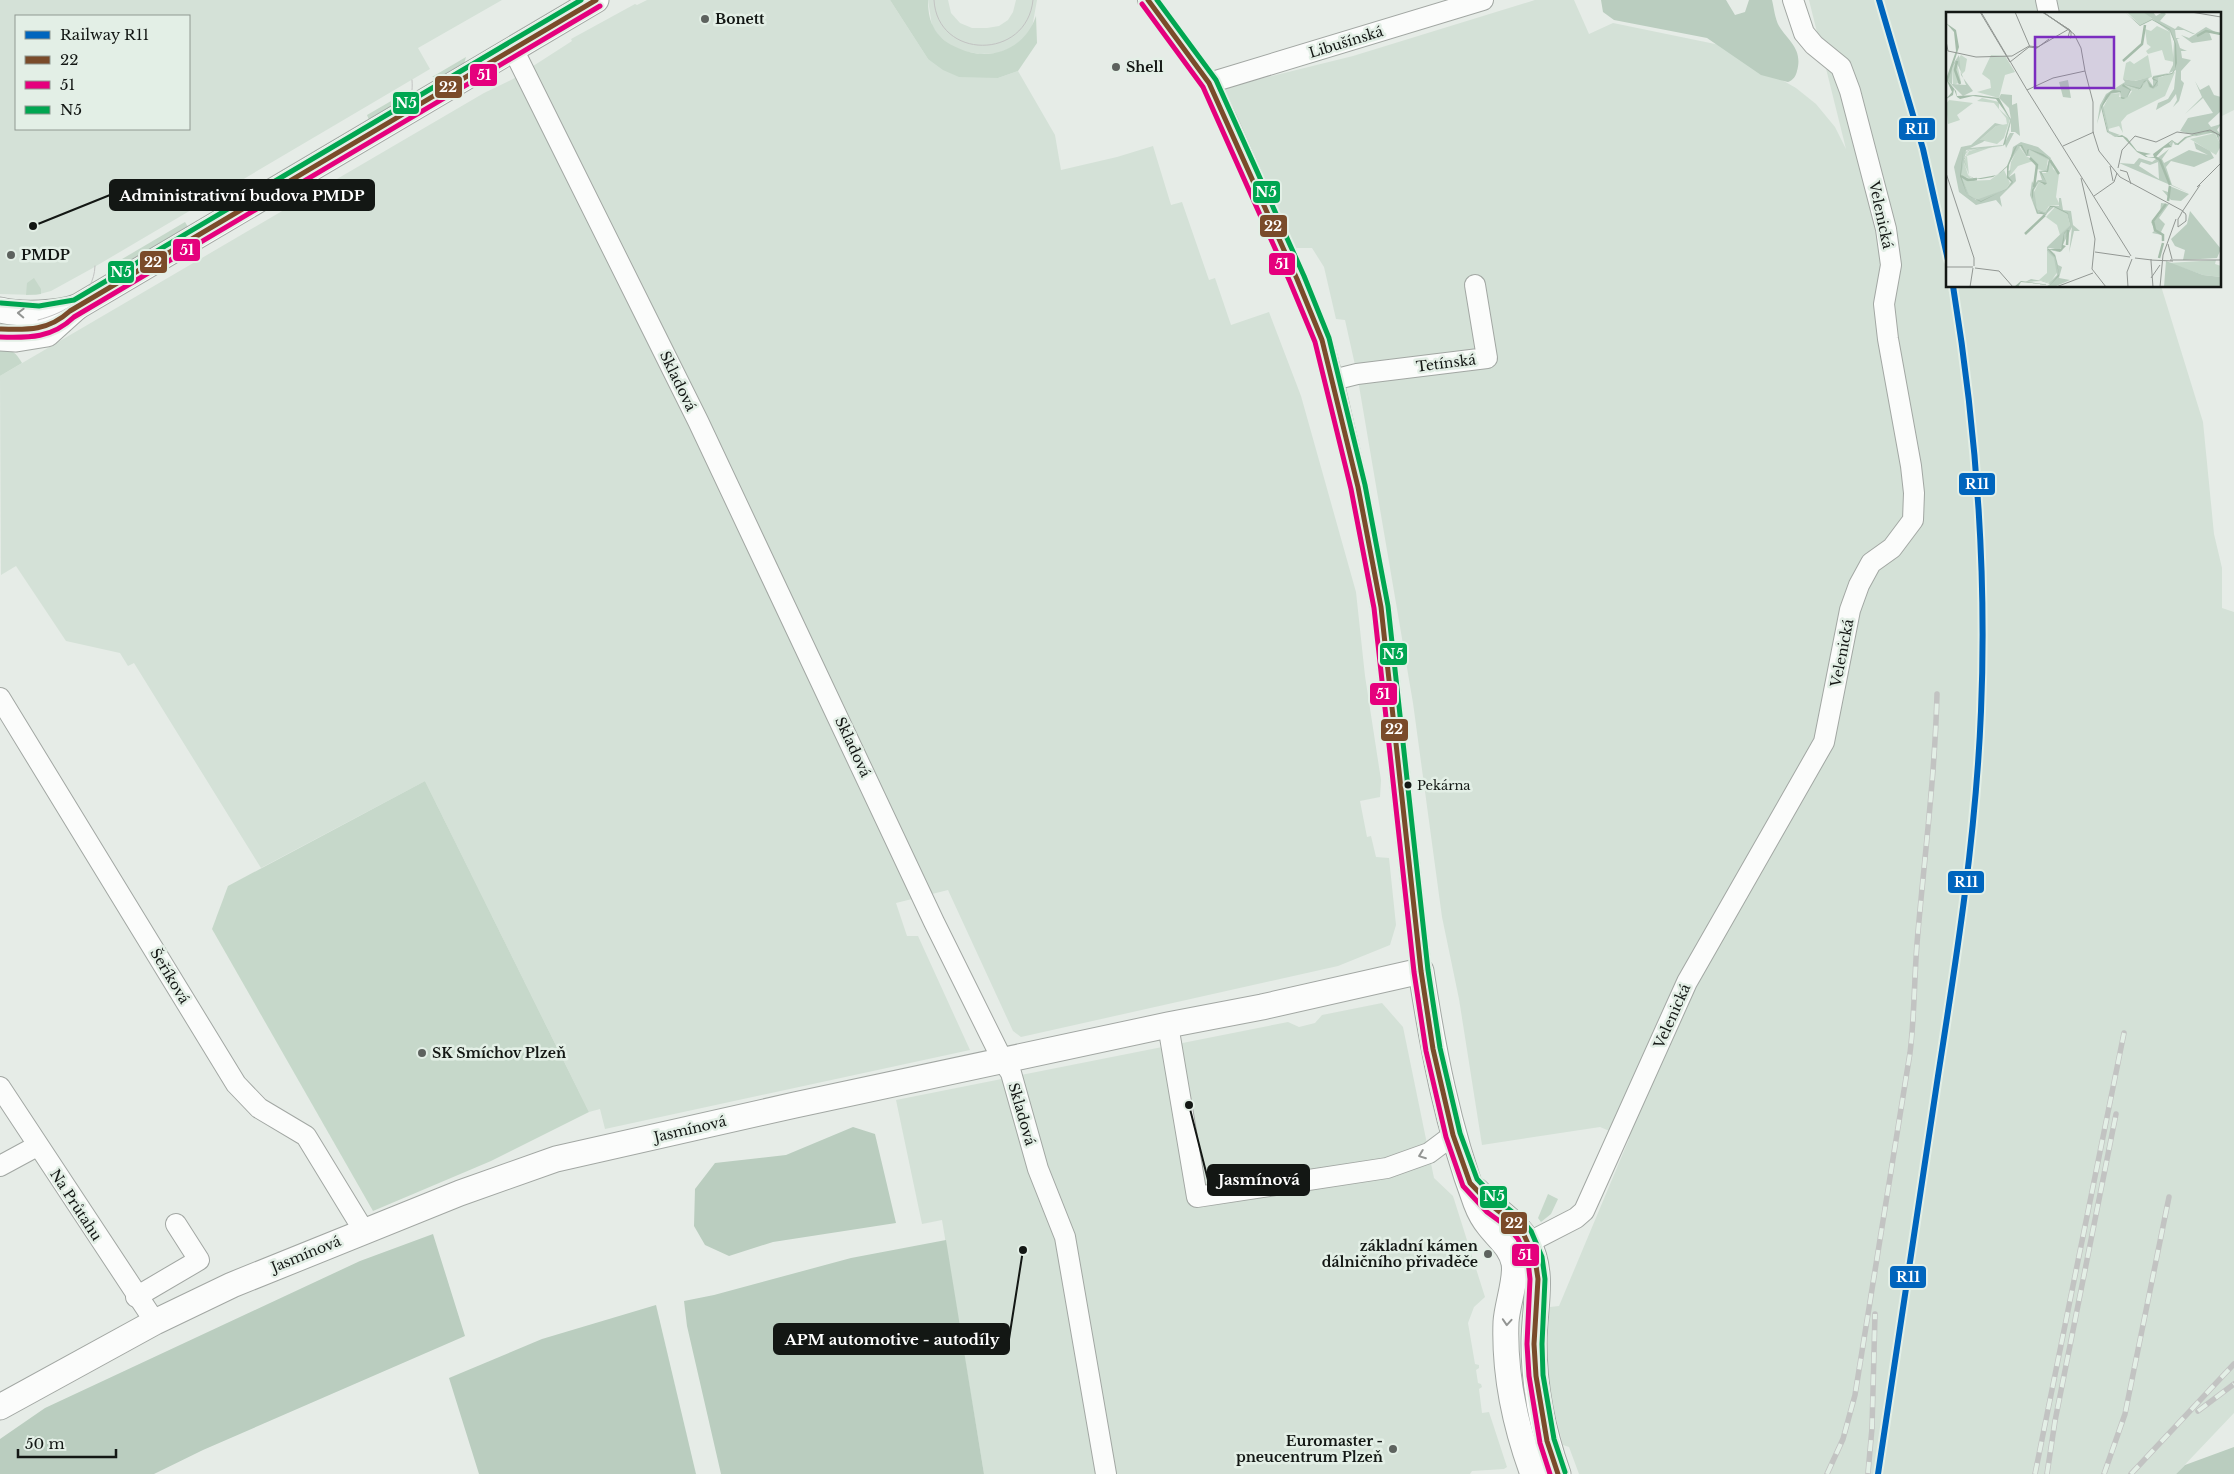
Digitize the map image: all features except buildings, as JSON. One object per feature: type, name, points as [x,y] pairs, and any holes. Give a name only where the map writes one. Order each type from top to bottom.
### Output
[{"type":"main road","points":[[0,338],[16,339],[47,334],[77,307],[596,0]]},
{"type":"main road","points":[[0,310],[21,314],[62,311],[77,307]]},
{"type":"main road","points":[[1421,972],[1433,1049],[1453,1135],[1470,1184],[1492,1206],[1514,1223],[1518,1256],[1506,1322],[1508,1380],[1522,1444],[1533,1474]]},
{"type":"main road","name":"Jasmínová","points":[[0,1407],[154,1322],[232,1285],[460,1193],[556,1159],[1168,1025],[1262,1007],[1421,972]]},
{"type":"main road","points":[[1518,1256],[1537,1269],[1538,1289],[1534,1344],[1536,1376],[1547,1441],[1558,1474]]},
{"type":"street","points":[[1148,0],[1209,83],[1297,279],[1322,340],[1358,487],[1381,607],[1421,972]]},
{"type":"street","name":"Libušínská","points":[[1209,83],[1482,0]]},
{"type":"street","name":"Velenická","points":[[1518,1256],[1584,1211],[1687,982],[1824,742],[1850,610],[1859,585],[1871,563],[1892,548],[1912,520],[1914,493],[1911,466],[1888,339],[1884,304],[1891,264],[1886,229],[1847,83],[1840,67],[1814,45],[1804,33],[1793,0]]},
{"type":"street","name":"Skladová","points":[[513,49],[698,420],[934,922],[1003,1061],[1011,1073],[1038,1168],[1064,1237],[1106,1474]]},
{"type":"street","name":"Tetínská","points":[[1333,380],[1357,374],[1487,358],[1476,285]]},
{"type":"street","name":"Šeříková","points":[[0,698],[236,1084],[259,1108],[306,1136],[364,1231]]},
{"type":"street","points":[[1168,1025],[1197,1197],[1387,1168],[1429,1153],[1453,1135]]},
{"type":"street","name":"Na Průtahu","points":[[0,1087],[154,1322]]},
{"type":"street","points":[[0,1166],[38,1146]]},
{"type":"street","points":[[136,1297],[199,1260],[176,1224]]},
{"type":"shaded area","points":[[0,0],[502,0],[418,48],[430,69],[91,269],[51,291],[36,295],[0,294]]},
{"type":"shaded area","points":[[647,0],[890,0],[928,59],[998,78],[1018,71],[1055,135],[1061,170],[1117,157],[1153,146],[1171,205],[1182,202],[1209,280],[1215,278],[1231,325],[1269,312],[1301,396],[1356,592],[1365,676],[1381,780],[1380,797],[1360,801],[1367,837],[1371,836],[1376,857],[1389,858],[1396,925],[1390,945],[1338,966],[1021,1037],[1013,1031],[948,890],[896,903],[907,936],[918,936],[970,1050],[605,1129],[600,1109],[589,1112],[425,781],[261,868],[134,663],[128,666],[120,653],[66,641],[16,566],[1,575],[0,376],[484,93],[513,79],[572,41],[571,39],[635,4],[637,5]]},
{"type":"shaded area","points":[[928,0],[948,0],[951,13],[960,23],[972,28],[987,28],[999,26],[1008,20],[1013,12],[1016,0],[1037,0],[1032,28],[1024,38],[1013,47],[998,53],[980,54],[963,51],[950,45],[939,36],[932,26]]},
{"type":"shaded area","points":[[1535,0],[1574,0],[1589,34],[1613,23],[1720,45],[1796,88],[1816,104],[1835,127],[1846,149],[1809,0],[2234,0],[2234,110],[2222,116],[2222,12],[1946,12],[1946,288],[2162,288],[2203,422],[2214,534],[2222,568],[2222,608],[2234,612],[2234,1413],[2176,1474],[1579,1474],[1569,1447],[1563,1445],[1551,1398],[1546,1349],[1550,1307],[1559,1306],[1629,1139],[1600,1127],[1482,1145],[1459,999],[1442,917],[1413,703],[1357,374],[1345,320],[1336,319],[1324,267],[1312,248],[1291,248],[1224,88],[1353,56]]},
{"type":"shaded area","points":[[1382,1003],[1403,1027],[1434,1178],[1453,1196],[1485,1297],[1474,1307],[1468,1323],[1475,1364],[1479,1365],[1479,1368],[1476,1370],[1478,1383],[1482,1387],[1479,1389],[1482,1413],[1489,1412],[1507,1467],[1504,1469],[1472,1471],[1470,1474],[984,1474],[942,1220],[922,1224],[896,1100],[1288,1022],[1299,1027],[1315,1023],[1322,1015]]},
{"type":"green space","points":[[890,0],[928,0],[931,20],[938,34],[958,48],[970,52],[994,53],[1015,45],[1024,37],[1036,16],[1037,43],[1018,71],[998,78],[959,77],[943,70],[928,59]]},
{"type":"green space","points":[[1601,0],[1726,0],[1735,15],[1745,12],[1749,0],[1772,0],[1778,23],[1797,51],[1797,73],[1788,82],[1761,75],[1707,38],[1614,20],[1603,12]]},
{"type":"green space","points":[[466,57],[464,64],[442,77],[432,77]]},
{"type":"green space","points":[[398,97],[398,103],[369,120],[367,115]]},
{"type":"green space","points":[[185,222],[188,227],[131,260],[124,263],[117,262]]},
{"type":"green space","points":[[34,278],[41,289],[41,294],[26,295],[27,283]]},
{"type":"green space","points":[[0,348],[13,352],[22,363],[0,376]]},
{"type":"green space","name":"SK Smíchov Plzeň","points":[[425,781],[589,1112],[491,1161],[373,1211],[212,929],[228,886]]},
{"type":"green space","points":[[853,1127],[875,1134],[896,1223],[773,1242],[729,1256],[705,1245],[694,1226],[695,1189],[715,1163],[786,1155]]},
{"type":"green space","points":[[1548,1194],[1558,1199],[1551,1214],[1541,1222],[1538,1218]]},
{"type":"green space","points":[[433,1234],[465,1336],[203,1450],[154,1474],[0,1474],[0,1439],[45,1408],[360,1261]]},
{"type":"green space","points":[[946,1240],[984,1474],[721,1474],[687,1326],[684,1301],[714,1295],[851,1258]]},
{"type":"green space","points":[[656,1305],[696,1474],[479,1474],[449,1378],[542,1339]]},
{"type":"green space","points":[[2234,1447],[2234,1474],[2176,1474],[2185,1465]]},
{"type":"tram line","points":[[934,0],[939,20],[950,34],[965,42],[982,45],[1000,43],[1015,34],[1027,20],[1033,0]]},
{"type":"tram line","points":[[0,329],[27,330],[58,322],[386,130],[403,115],[411,96],[412,80]]},
{"type":"tram line","points":[[38,320],[68,308],[84,295],[93,277],[95,266]]},
{"type":"railway","points":[[1827,1474],[1843,1439],[1855,1395],[1910,1053],[1917,947],[1932,783],[1937,694]]},
{"type":"railway","points":[[2035,1474],[2124,1033]]},
{"type":"railway","points":[[2047,1474],[2055,1421],[2116,1114]]},
{"type":"railway","points":[[2104,1474],[2125,1414],[2169,1197]]},
{"type":"railway","points":[[1868,1473],[1872,1428],[1875,1314]]},
{"type":"railway","points":[[2131,1474],[2234,1364]]},
{"type":"railway","points":[[2198,1411],[2234,1384]]},
{"type":"rail line","name":"R11","points":[[1879,0],[1923,149],[1946,251]]},
{"type":"rail line","name":"R11","points":[[1878,1474],[1959,940],[1975,803],[1981,711],[1982,605],[1978,498],[1968,392],[1953,288]]},
{"type":"transit line","name":"N5","points":[[1,303],[39,306],[74,300],[581,0]]},
{"type":"transit line","name":"22","points":[[0,329],[37,328],[62,318],[70,311],[596,0]]},
{"type":"transit line","name":"22","points":[[1148,0],[1209,83],[1297,279],[1322,340],[1358,487],[1381,607],[1421,971],[1433,1049],[1453,1135],[1470,1183],[1492,1206],[1514,1223],[1524,1235],[1535,1259],[1538,1279],[1534,1344],[1536,1376],[1547,1441],[1558,1474]]},
{"type":"transit line","name":"N5","points":[[1157,0],[1216,80],[1304,276],[1329,338],[1365,485],[1388,606],[1428,970],[1440,1048],[1460,1133],[1477,1179],[1497,1200],[1520,1218],[1531,1231],[1542,1257],[1545,1279],[1542,1344],[1543,1375],[1554,1439],[1565,1472]]},
{"type":"transit line","name":"51","points":[[1142,4],[1203,87],[1315,342],[1351,489],[1374,608],[1414,972],[1426,1051],[1446,1137],[1463,1186],[1487,1212],[1509,1228],[1518,1239],[1528,1261],[1530,1279],[1527,1344],[1529,1376],[1540,1443],[1550,1474]]},
{"type":"transit line","name":"51","points":[[0,337],[31,337],[57,329],[74,317],[600,6]]},
{"type":"place","name":"Bonett","points":[[705,19]]},
{"type":"place","name":"Shell","points":[[1116,67]]},
{"type":"place","name":"Administrativní budova PMDP","points":[[33,226]]},
{"type":"place","name":"PMDP","points":[[11,255]]},
{"type":"place","name":"Pekárna","points":[[1408,785]]},
{"type":"place","name":"SK Smíchov Plzeň","points":[[422,1053]]},
{"type":"place","name":"Jasmínová","points":[[1189,1105]]},
{"type":"place","name":"APM automotive - autodíly","points":[[1023,1250]]},
{"type":"place","name":"základní kámen dálničního přivaděče","points":[[1488,1254]]},
{"type":"place","name":"Euromaster - pneucentrum Plzeň","points":[[1393,1449]]}]
